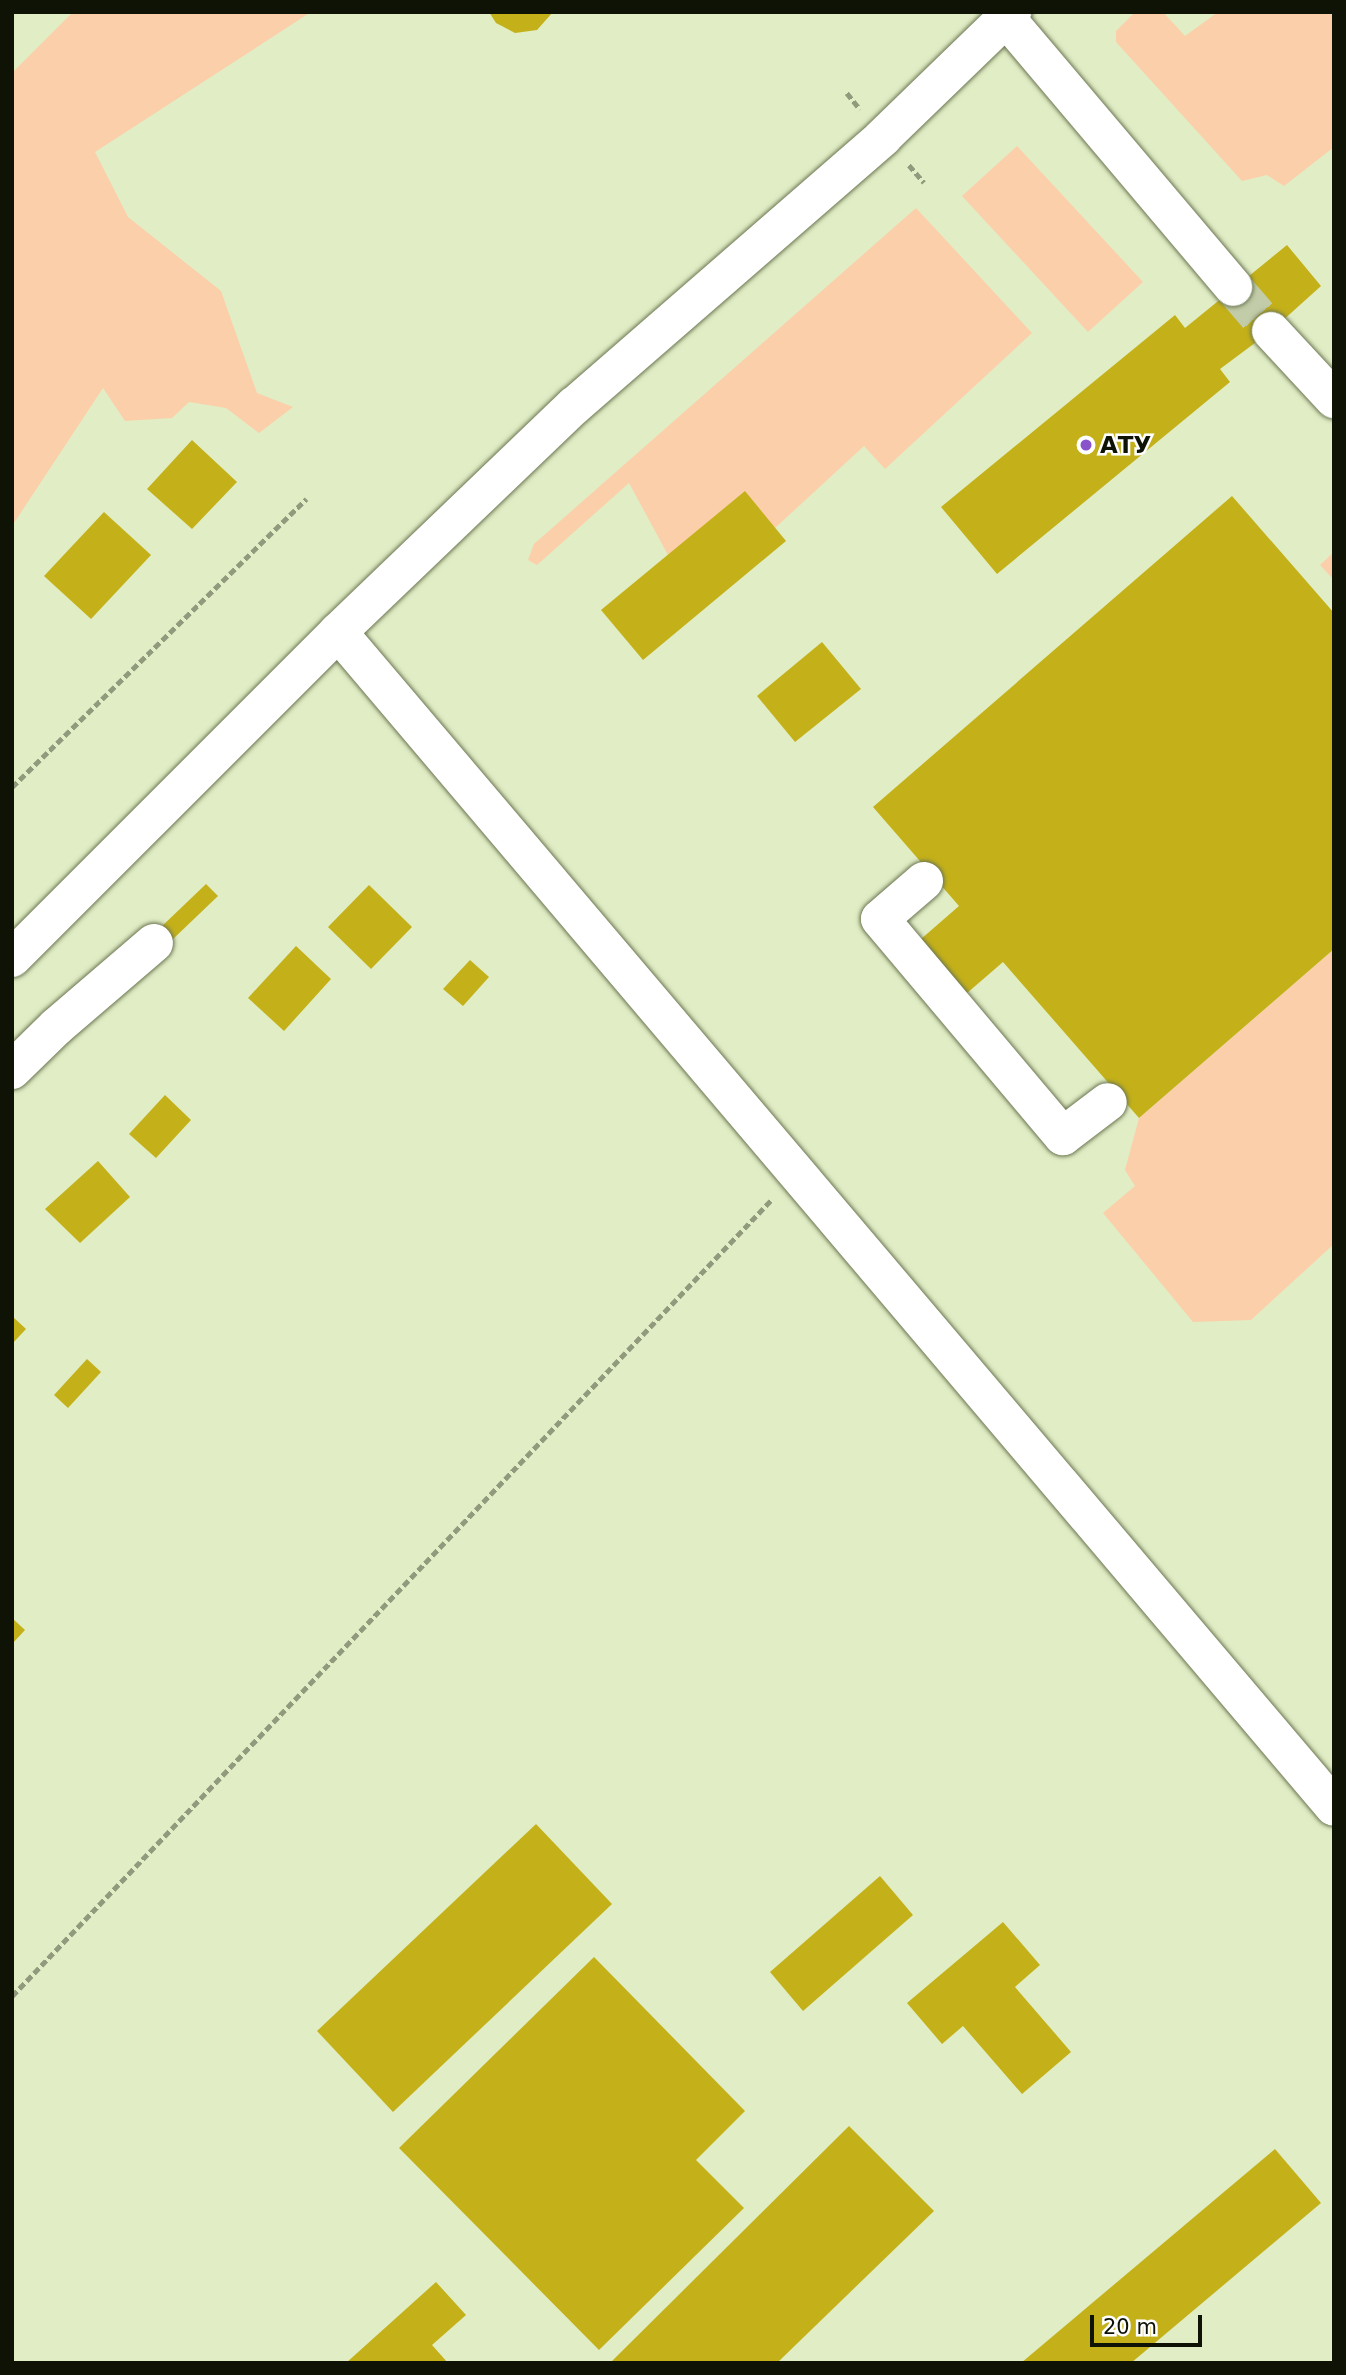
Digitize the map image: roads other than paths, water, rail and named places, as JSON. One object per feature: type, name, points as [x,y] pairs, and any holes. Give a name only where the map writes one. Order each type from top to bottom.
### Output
[{"type":"street","points":[[12,958],[338,632],[574,406],[883,137],[1009,15],[1233,287]]},
{"type":"street","points":[[1271,331],[1334,399]]},
{"type":"street","points":[[338,632],[1334,1807]]},
{"type":"street","points":[[924,881],[880,919],[1063,1136],[1108,1102]]},
{"type":"street","points":[[12,1070],[55,1027],[154,943]]},
{"type":"tunnel","points":[[1233,287],[1271,331]]},
{"type":"place","name":"АТУ","points":[[1086,445]]}]
